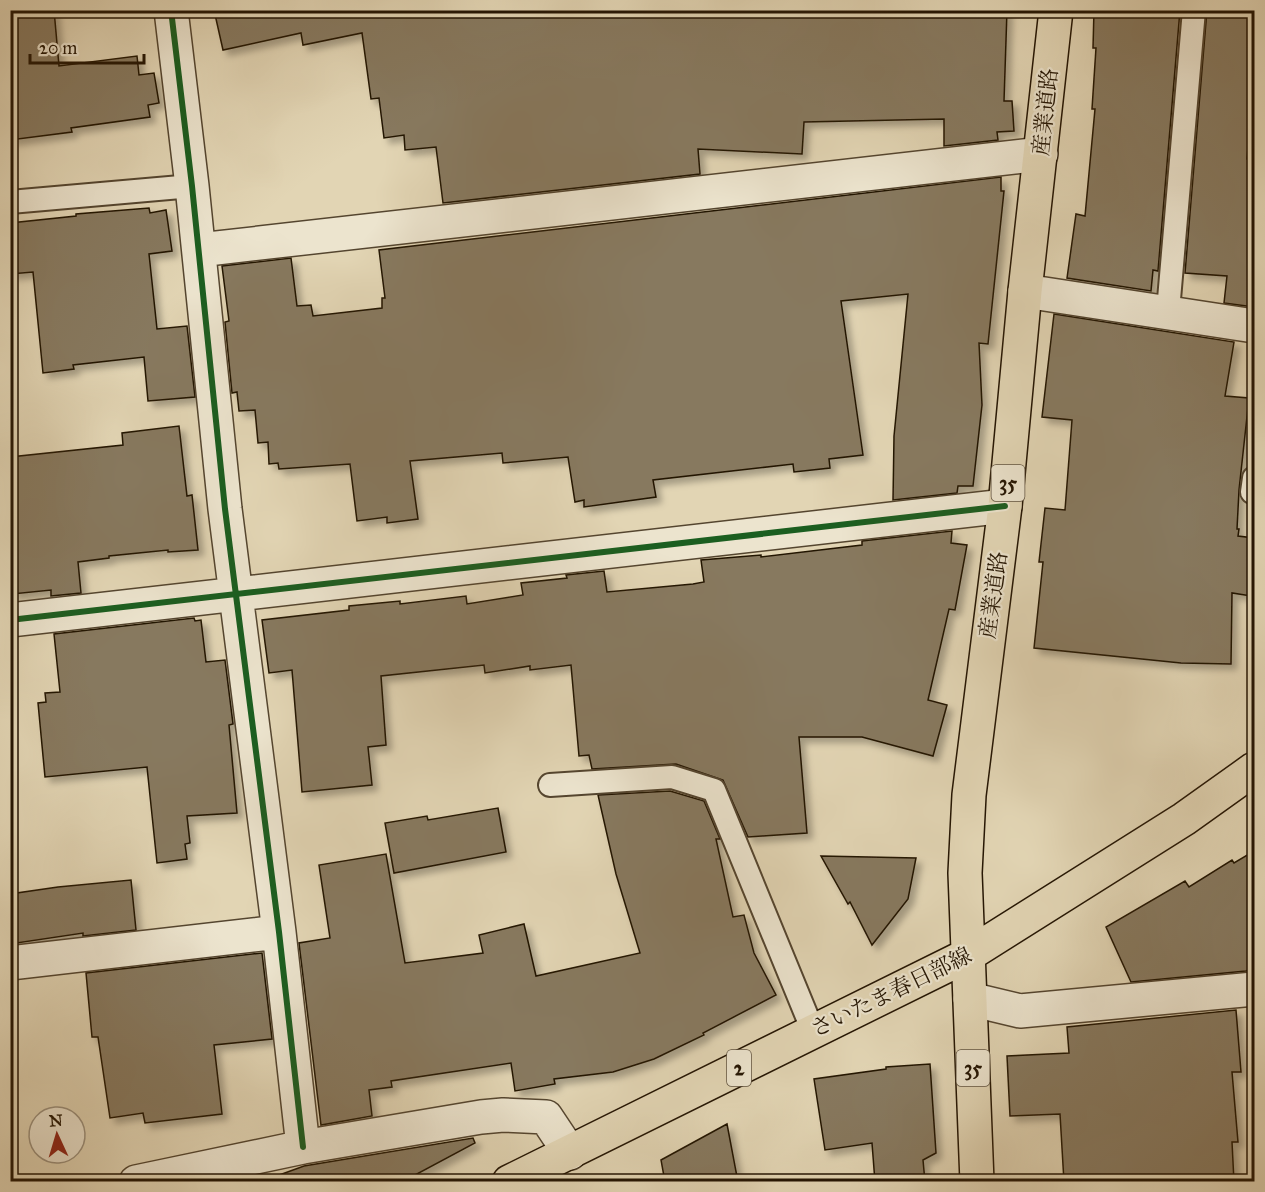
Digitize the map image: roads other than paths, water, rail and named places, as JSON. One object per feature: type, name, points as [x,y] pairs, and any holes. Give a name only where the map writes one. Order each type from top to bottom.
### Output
[{"type":"main road","name":"産業道路","points":[[977,1182],[965,873],[969,795],[1005,506],[1025,291],[1056,10]]},
{"type":"main road","name":"さいたま春日部線","points":[[510,1181],[968,955],[1184,819],[1254,769]]},
{"type":"street","points":[[171,10],[199,250],[225,509],[279,932],[303,1147]]},
{"type":"street","points":[[199,250],[1041,154]]},
{"type":"street","points":[[1025,291],[1168,311],[1254,326]]},
{"type":"street","points":[[10,620],[1005,506]]},
{"type":"street","points":[[10,963],[279,932]]},
{"type":"street","points":[[970,999],[1020,1011],[1254,989]]},
{"type":"street","points":[[136,1182],[303,1147],[503,1115],[546,1117],[570,1153]]},
{"type":"lane","points":[[1168,311],[1194,10]]},
{"type":"lane","points":[[10,202],[192,186]]},
{"type":"lane","points":[[550,785],[672,777],[714,790],[813,1031]]}]
